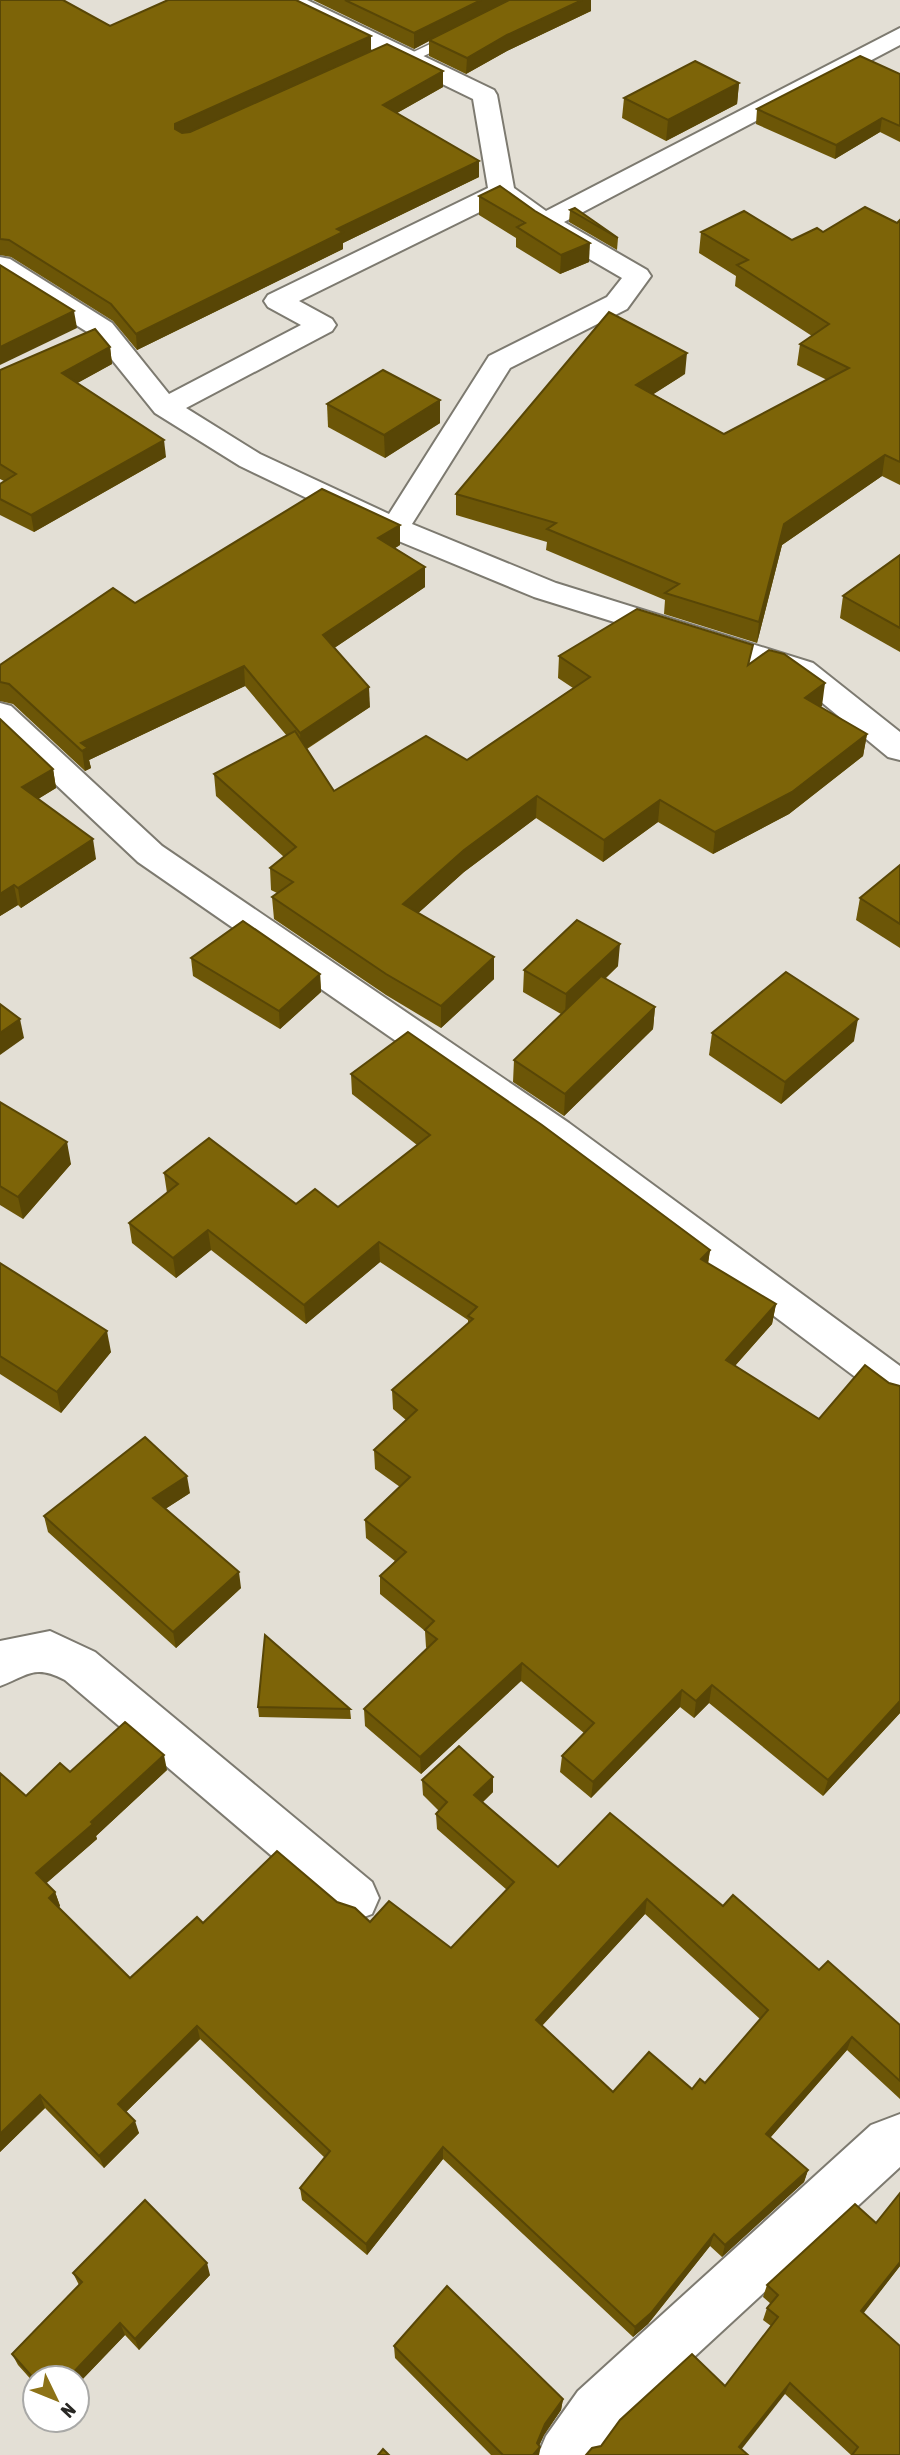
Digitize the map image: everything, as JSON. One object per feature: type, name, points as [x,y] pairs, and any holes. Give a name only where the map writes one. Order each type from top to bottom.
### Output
[{"type":"street","points":[[288,0],[393,55],[485,95],[502,191],[545,222],[637,276],[617,303],[499,362],[395,528]]},
{"type":"street","points":[[545,222],[900,35]]},
{"type":"street","points":[[165,407],[322,326],[278,301],[502,191]]},
{"type":"street","points":[[0,265],[91,334],[165,407],[250,460],[395,528],[545,590],[802,670],[900,749]]},
{"type":"street","points":[[0,714],[150,854],[556,1133],[900,1388]]},
{"type":"street","points":[[0,1666],[13,1656],[50,1650],[80,1666],[356,1898]]},
{"type":"street","points":[[565,2455],[597,2410],[889,2143],[900,2139]]},
{"type":"lane","points":[[393,55],[468,29]]},
{"type":"building","points":[[0,0],[63,0],[110,26],[168,0],[296,0],[371,36],[175,124],[175,129],[182,133],[190,132],[387,44],[443,71],[383,105],[479,161],[337,229],[343,232],[136,334],[111,304],[9,240],[0,239]]},
{"type":"building","points":[[345,0],[481,0],[414,33]]},
{"type":"building","points":[[509,0],[582,0],[507,35],[467,58],[429,40]]},
{"type":"building","points":[[860,56],[900,74],[900,126],[882,118],[836,145],[757,109]]},
{"type":"building","points":[[695,61],[739,83],[668,120],[624,98]]},
{"type":"building","points":[[500,186],[535,211],[590,243],[561,255],[517,227],[525,223],[479,196]]},
{"type":"building","points":[[865,207],[897,223],[900,220],[900,462],[885,455],[784,524],[759,622],[665,593],[679,584],[547,529],[556,523],[456,494],[609,312],[687,353],[636,385],[724,434],[849,368],[800,344],[829,324],[737,265],[748,260],[701,232],[744,211],[792,240],[817,228],[823,232]]},
{"type":"building","points":[[575,208],[618,238],[570,210]]},
{"type":"building","points":[[0,265],[74,311],[0,347]]},
{"type":"building","points":[[95,329],[110,347],[62,373],[164,440],[31,515],[0,499],[0,484],[16,474],[0,464],[0,370]]},
{"type":"building","points":[[383,370],[440,400],[384,435],[327,404]]},
{"type":"building","points":[[322,489],[400,525],[378,538],[425,567],[323,635],[369,687],[300,733],[244,666],[81,743],[88,748],[82,751],[9,684],[0,682],[0,665],[113,588],[135,603]]},
{"type":"building","points":[[900,555],[900,628],[843,596]]},
{"type":"building","points":[[637,609],[753,645],[748,665],[769,650],[784,654],[825,683],[805,698],[867,734],[792,792],[715,832],[660,800],[604,840],[537,796],[464,850],[403,904],[494,957],[441,1006],[386,974],[272,897],[293,882],[270,868],[296,847],[214,774],[295,731],[334,791],[426,736],[467,760],[590,677],[559,656]]},
{"type":"building","points":[[0,719],[53,769],[22,787],[93,839],[18,888],[14,885],[0,894]]},
{"type":"building","points":[[900,865],[900,924],[860,898]]},
{"type":"building","points":[[577,920],[620,944],[566,994],[524,970]]},
{"type":"building","points":[[243,921],[320,974],[279,1011],[191,958]]},
{"type":"building","points":[[786,972],[858,1019],[785,1082],[712,1033]]},
{"type":"building","points":[[601,976],[655,1007],[565,1094],[514,1060]]},
{"type":"building","points":[[0,1004],[20,1019],[0,1033]]},
{"type":"building","points":[[408,1032],[542,1125],[710,1250],[701,1259],[776,1304],[726,1360],[819,1419],[865,1365],[889,1383],[900,1386],[900,1701],[828,1780],[712,1685],[696,1701],[682,1690],[593,1782],[562,1756],[594,1723],[522,1663],[420,1757],[364,1709],[437,1639],[425,1630],[434,1621],[380,1576],[406,1552],[365,1520],[410,1477],[374,1450],[417,1410],[392,1390],[473,1319],[468,1316],[477,1307],[379,1242],[304,1305],[208,1230],[173,1258],[129,1223],[178,1184],[164,1173],[209,1138],[296,1204],[315,1189],[338,1207],[430,1135],[351,1074]]},
{"type":"building","points":[[0,1102],[67,1142],[18,1197],[0,1186]]},
{"type":"building","points":[[0,1263],[107,1331],[57,1392],[0,1356]]},
{"type":"building","points":[[145,1437],[187,1476],[153,1498],[239,1572],[173,1632],[44,1516]]},
{"type":"building","points":[[265,1635],[350,1709],[258,1707]]},
{"type":"building","points":[[125,1722],[164,1755],[91,1822],[93,1824],[36,1873],[55,1892],[49,1898],[130,1978],[197,1917],[203,1923],[277,1851],[337,1902],[355,1908],[370,1922],[389,1901],[451,1948],[514,1882],[436,1814],[447,1802],[422,1780],[459,1746],[493,1777],[474,1795],[558,1867],[610,1813],[723,1906],[733,1895],[819,1970],[828,1961],[900,2025],[900,2081],[852,2037],[766,2134],[808,2170],[725,2245],[714,2234],[651,2313],[635,2327],[443,2147],[366,2244],[300,2188],[330,2151],[197,2026],[118,2104],[135,2121],[99,2156],[40,2095],[0,2134],[0,1773],[26,1796],[60,1763],[70,1772]],"holes":[[[647,1899],[768,2010],[705,2083],[700,2079],[692,2089],[649,2052],[613,2092],[536,2020]]]},
{"type":"building","points":[[900,2193],[900,2262],[861,2311],[900,2346],[900,2455],[852,2455],[858,2447],[790,2383],[739,2447],[748,2455],[586,2455],[592,2448],[601,2446],[620,2420],[692,2354],[725,2386],[778,2317],[767,2308],[778,2295],[767,2285],[855,2204],[876,2223]]},
{"type":"building","points":[[145,2200],[207,2263],[135,2339],[120,2323],[81,2364],[21,2364],[12,2354],[82,2282],[73,2273]]},
{"type":"building","points":[[447,2286],[563,2399],[545,2424],[537,2443],[540,2447],[533,2455],[503,2455],[394,2346]]},
{"type":"building","points":[[383,2449],[389,2455],[378,2455]]}]
